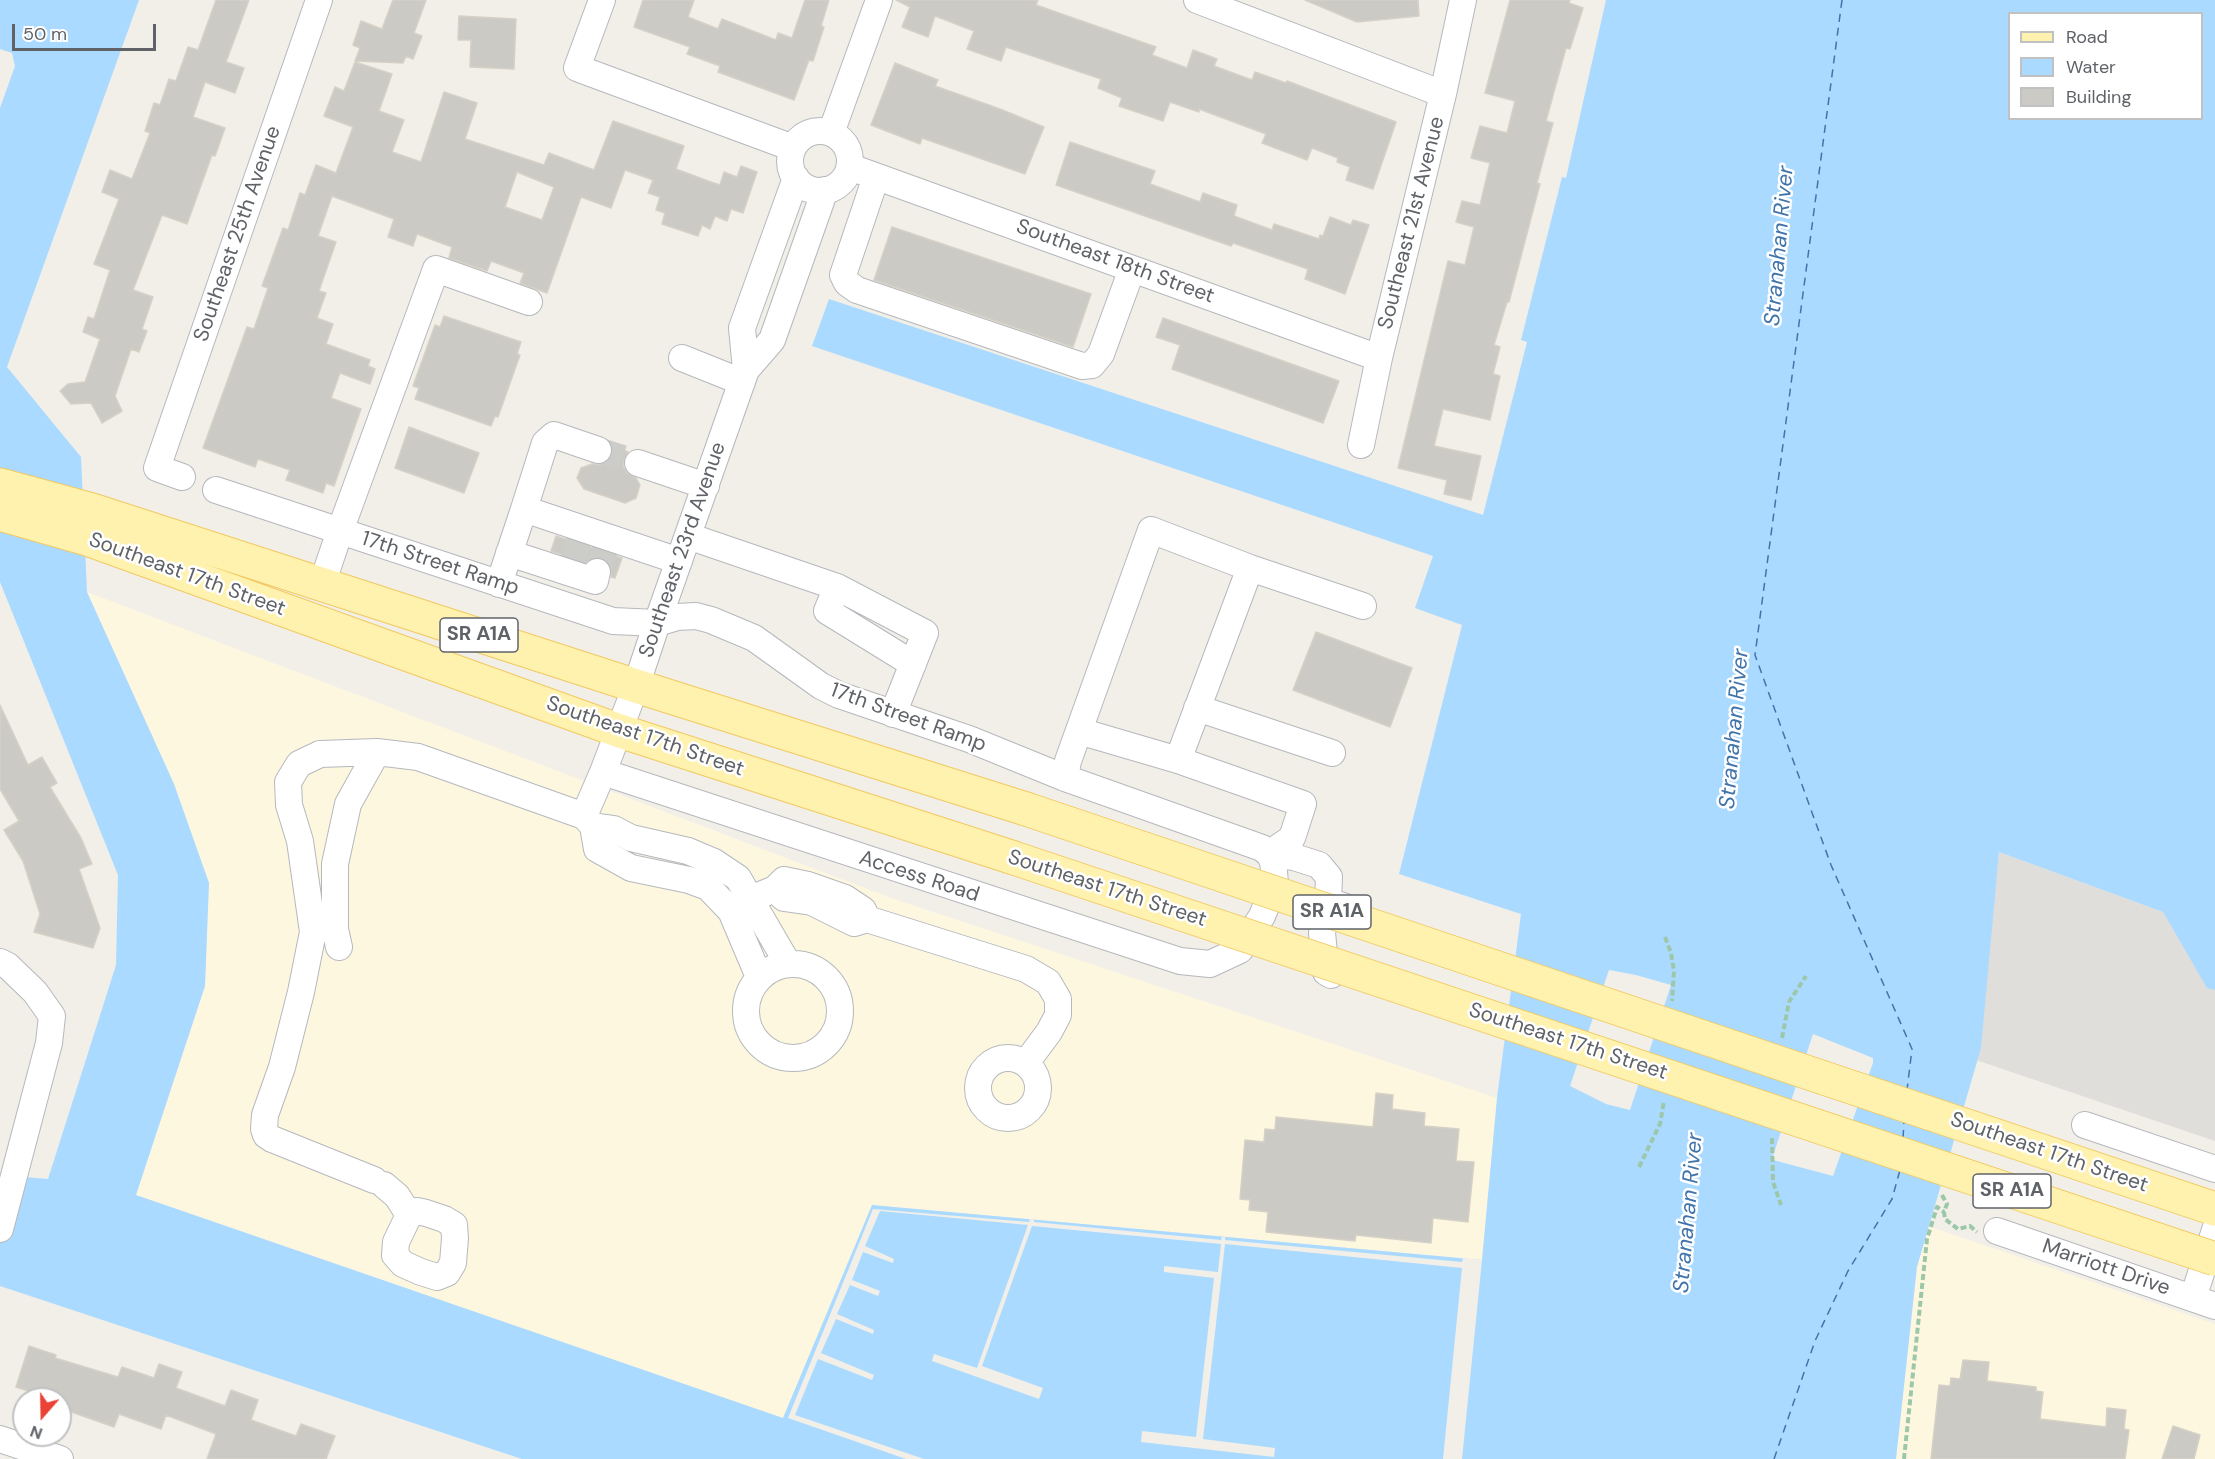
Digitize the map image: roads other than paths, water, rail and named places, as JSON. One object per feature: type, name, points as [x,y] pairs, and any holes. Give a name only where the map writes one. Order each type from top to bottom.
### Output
[{"type":"main road","name":"Southeast 17th Street","points":[[0,485],[90,524],[620,731],[1011,857],[2215,1259]]},
{"type":"main road","name":"Southeast 17th Street","points":[[0,513],[90,524],[322,584],[1026,809],[2215,1209]]},
{"type":"street","name":"Southeast 25th Avenue","points":[[182,477],[156,468],[319,0]]},
{"type":"street","points":[[602,0],[577,68],[793,148]]},
{"type":"street","points":[[831,133],[879,0]]},
{"type":"street","points":[[1197,0],[1443,94]]},
{"type":"street","name":"Southeast 21st Avenue","points":[[1361,445],[1379,358],[1443,94],[1463,0]]},
{"type":"street","points":[[823,130],[831,133],[839,137],[849,150],[850,167],[841,183],[825,190],[808,189],[796,178],[790,164],[793,148],[805,134],[823,130]]},
{"type":"street","name":"Southeast 18th Street","points":[[850,167],[1379,358]]},
{"type":"street","points":[[876,177],[843,275],[847,283],[857,290],[1082,366],[1092,365],[1101,354],[1132,269]]},
{"type":"street","name":"Southeast 23rd Avenue","points":[[744,376],[742,328],[796,178]]},
{"type":"street","name":"Southeast 23rd Avenue","points":[[620,731],[744,376],[772,340],[825,190]]},
{"type":"street","points":[[322,584],[436,269],[529,302]]},
{"type":"street","points":[[682,358],[744,376]]},
{"type":"street","points":[[499,584],[545,443],[554,435],[598,450]]},
{"type":"street","points":[[638,463],[706,486]]},
{"type":"street","name":"17th Street Ramp","points":[[216,490],[613,621],[635,624],[657,623],[686,616],[711,620],[754,638],[822,686],[839,695],[969,739],[1065,778],[1262,848],[1269,854],[1294,857],[1319,865],[1329,877],[1328,901],[1322,933],[1326,972],[1341,983],[1454,1021]]},
{"type":"street","points":[[524,509],[576,551],[595,581],[597,572]]},
{"type":"street","points":[[1065,778],[1068,761],[1151,530],[1250,568],[1363,606]]},
{"type":"street","points":[[688,536],[837,587],[925,633],[893,714]]},
{"type":"street","points":[[509,553],[576,551],[608,543],[679,561]]},
{"type":"street","points":[[1178,760],[1250,568]]},
{"type":"street","points":[[1197,708],[1332,753]]},
{"type":"street","points":[[620,731],[603,772],[589,821],[597,849],[631,868],[689,880],[708,887],[741,905],[788,963]]},
{"type":"street","points":[[1079,731],[1178,760],[1303,804],[1292,838],[1269,854]]},
{"type":"street","points":[[409,1215],[397,1196],[379,1183],[266,1135],[264,1121],[282,1067],[313,932],[300,841],[289,805],[288,782],[299,764],[320,754],[377,752],[418,757],[589,821]]},
{"type":"street","points":[[339,947],[335,929],[335,864],[348,804],[377,752]]},
{"type":"street","name":"Access Road","points":[[603,772],[1180,961],[1210,964],[1240,950],[1262,916],[1275,883],[1274,861],[1269,854]]},
{"type":"street","points":[[741,905],[775,889],[784,898],[812,902],[854,923],[867,919],[1026,969],[1048,982],[1058,999],[1058,1015],[1049,1032],[1026,1063]]},
{"type":"street","points":[[1328,901],[1446,940]]},
{"type":"street","points":[[741,905],[759,977]]},
{"type":"street","points":[[0,962],[8,966],[34,992],[52,1016],[49,1043],[0,1229]]},
{"type":"street","points":[[788,963],[803,964],[818,970],[830,981],[838,994],[841,1010],[839,1025],[832,1039],[821,1050],[807,1057],[791,1059],[776,1056],[762,1047],[752,1035],[746,1021],[746,1005],[750,990],[759,977],[772,968],[788,963]]},
{"type":"street","points":[[2085,1125],[2215,1169]]},
{"type":"street","points":[[2204,1302],[2215,1230]]},
{"type":"street","name":"Marriott Drive","points":[[1990,1233],[2204,1302]]},
{"type":"street","points":[[0,1439],[60,1459]]},
{"type":"water","name":"Stranahan River","points":[[0,0],[139,0],[7,367],[81,457],[87,592],[174,784],[209,883],[205,986],[136,1195],[783,1418],[872,1205],[1482,1260],[1497,1098],[1521,914],[1399,874],[1462,625],[1415,608],[1433,556],[812,346],[829,299],[1483,515],[1527,342],[1521,340],[1562,177],[1566,178],[1606,0],[2215,0],[2215,990],[2207,988],[2163,912],[1999,852],[1981,1048],[1917,1267],[1896,1459],[522,1459],[0,1286],[0,1175],[48,1179],[116,965],[118,875],[0,582],[0,108],[15,66],[12,53],[0,49]]},
{"type":"tunnel","points":[[598,450],[638,463]]},
{"type":"tunnel","points":[[572,563],[580,539]]},
{"type":"tunnel","points":[[597,572],[606,547]]}]
